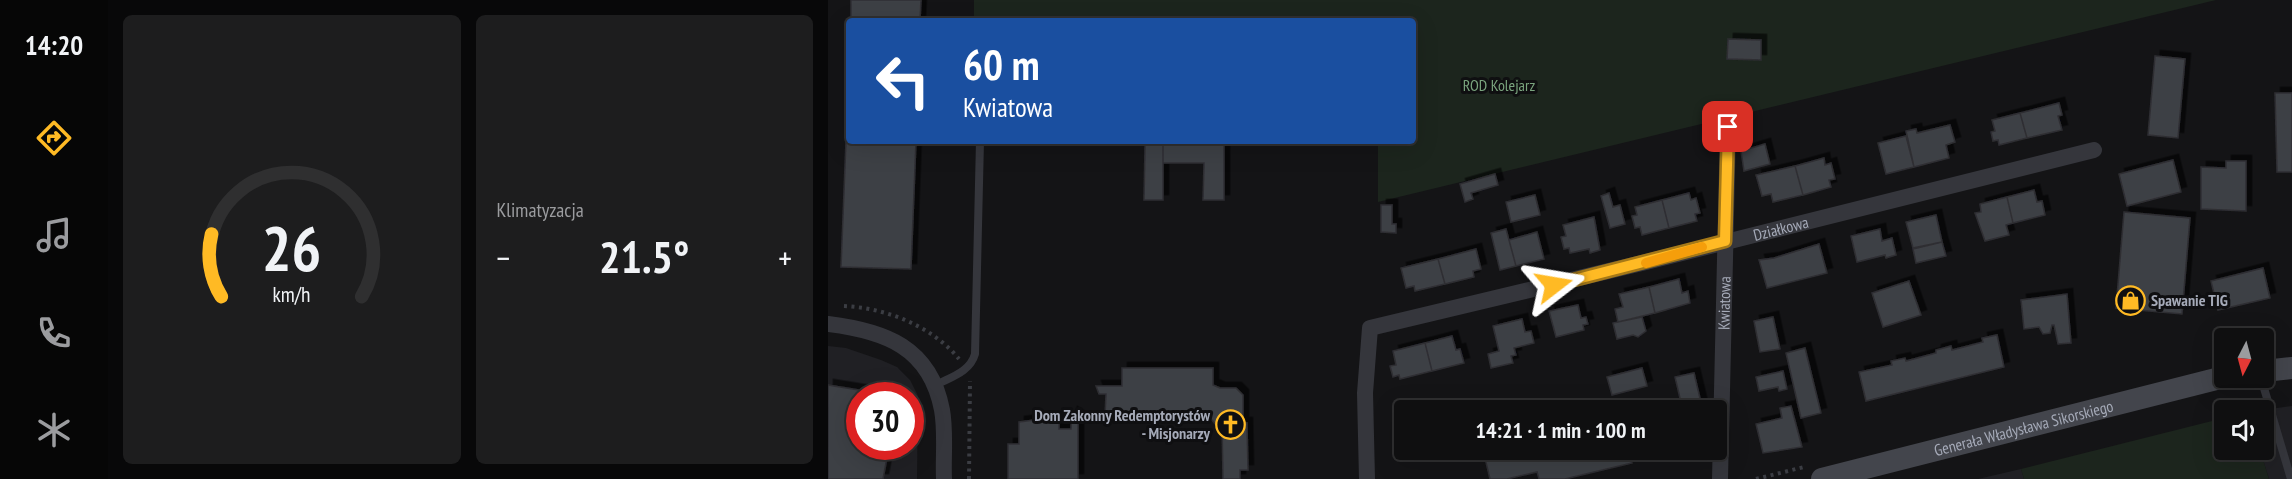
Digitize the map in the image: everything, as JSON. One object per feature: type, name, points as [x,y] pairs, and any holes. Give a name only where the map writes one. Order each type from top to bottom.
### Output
[{"type":"street","name":"Kwiatowa","points":[[1720,479],[1728,127]]},
{"type":"street","name":"Działkowa","points":[[1367,479],[1365,393],[1370,328],[2094,150]]},
{"type":"street","points":[[828,324],[884,335],[904,347],[924,368],[936,385],[943,412],[944,479]]},
{"type":"street","points":[[2274,370],[2292,368]]},
{"type":"street","name":"Generała Władysława Sikorskiego","points":[[1822,479],[2214,380]]},
{"type":"lane","points":[[936,385],[966,369],[972,363],[975,354],[980,144]]},
{"type":"lane","points":[[2264,388],[2291,479]]},
{"type":"shaded area","points":[[828,346],[846,348],[881,360],[897,367],[910,380],[911,382],[846,382],[846,460],[917,460],[917,479],[828,479]]},
{"type":"shaded area","points":[[2292,406],[2292,479],[2269,479],[2263,460],[2274,460],[2274,408]]},
{"type":"shaded area","points":[[2021,469],[2024,479],[1978,479]]},
{"type":"green space","name":"ROD Kolejarz","points":[[974,0],[2216,0],[1378,202],[1378,144],[1416,144],[1416,18],[974,18]]},
{"type":"green space","points":[[2214,421],[2214,460],[2263,460],[2269,479],[2024,479],[2021,469]]},
{"type":"building","points":[[851,0],[921,0],[920,18],[851,18]]},
{"type":"building","points":[[1728,39],[1761,40],[1761,60],[1727,59]]},
{"type":"building","points":[[2155,56],[2185,59],[2178,138],[2148,135]]},
{"type":"building","points":[[2275,93],[2292,93],[2292,172],[2277,172]]},
{"type":"building","points":[[2059,103],[2062,115],[2058,116],[2062,130],[2027,138],[2020,113]]},
{"type":"building","points":[[2020,113],[2027,138],[1999,145],[1998,140],[1993,141],[1991,132],[1995,131],[1992,120]]},
{"type":"building","points":[[1950,125],[1955,142],[1946,145],[1949,158],[1914,167],[1906,131],[1916,129],[1917,133]]},
{"type":"building","points":[[1906,136],[1914,167],[1886,174],[1878,143]]},
{"type":"building","points":[[846,140],[846,144],[916,144],[911,269],[841,267]]},
{"type":"building","points":[[1145,144],[1163,144],[1163,200],[1144,200]]},
{"type":"building","points":[[1163,144],[1224,145],[1224,200],[1203,200],[1204,163],[1163,163]]},
{"type":"building","points":[[1765,144],[1770,164],[1744,171],[1741,151]]},
{"type":"building","points":[[1824,158],[1825,165],[1831,163],[1835,179],[1829,180],[1831,187],[1803,195],[1795,166]]},
{"type":"building","points":[[2173,160],[2181,192],[2127,206],[2119,174]]},
{"type":"building","points":[[2226,161],[2246,161],[2246,211],[2201,209],[2201,167],[2226,168]]},
{"type":"building","points":[[1795,166],[1803,195],[1773,202],[1771,194],[1762,196],[1756,175]]},
{"type":"building","points":[[1495,174],[1498,185],[1471,193],[1473,199],[1465,202],[1460,184]]},
{"type":"building","points":[[2034,190],[2037,202],[2042,201],[2045,215],[2013,223],[2007,197]]},
{"type":"building","points":[[1609,193],[1613,207],[1620,205],[1625,224],[1610,228],[1601,196]]},
{"type":"building","points":[[1689,193],[1691,200],[1696,198],[1700,213],[1695,214],[1697,221],[1669,228],[1662,200]]},
{"type":"building","points":[[1535,195],[1540,215],[1511,222],[1506,202]]},
{"type":"building","points":[[2007,197],[2013,223],[2006,225],[2009,235],[1985,241],[1975,213],[1981,212],[1980,204]]},
{"type":"building","points":[[1662,200],[1669,228],[1642,235],[1640,227],[1635,228],[1632,216],[1637,215],[1635,207]]},
{"type":"building","points":[[1381,205],[1392,205],[1392,224],[1396,224],[1396,233],[1381,232]]},
{"type":"building","points":[[2124,212],[2190,218],[2182,314],[2116,308]]},
{"type":"building","points":[[1936,215],[1942,242],[1913,248],[1906,222]]},
{"type":"building","points":[[1594,217],[1600,250],[1590,253],[1589,249],[1570,253],[1569,248],[1564,249],[1561,237],[1566,236],[1563,225]]},
{"type":"building","points":[[1506,229],[1516,266],[1500,270],[1491,233]]},
{"type":"building","points":[[1880,229],[1882,241],[1892,238],[1896,255],[1886,258],[1885,255],[1857,262],[1851,236]]},
{"type":"building","points":[[1537,232],[1544,259],[1516,266],[1509,240]]},
{"type":"building","points":[[1942,242],[1946,256],[1916,263],[1913,249]]},
{"type":"building","points":[[1819,244],[1827,273],[1767,288],[1759,260],[1774,258]]},
{"type":"building","points":[[1476,249],[1481,269],[1473,271],[1474,277],[1445,284],[1438,259]]},
{"type":"building","points":[[1438,259],[1445,284],[1415,291],[1414,286],[1406,288],[1401,268]]},
{"type":"building","points":[[2263,268],[2270,298],[2218,310],[2211,281]]},
{"type":"building","points":[[1679,279],[1682,293],[1688,291],[1690,303],[1655,313],[1649,287]]},
{"type":"building","points":[[1909,281],[1921,315],[1883,327],[1872,293]]},
{"type":"building","points":[[1649,287],[1655,313],[1618,322],[1615,309],[1623,307],[1619,294]]},
{"type":"building","points":[[2067,294],[2071,343],[2058,344],[2054,325],[2050,333],[2043,334],[2039,327],[2024,329],[2021,300]]},
{"type":"building","points":[[1578,305],[1581,318],[1586,317],[1588,324],[1583,325],[1584,330],[1556,337],[1549,311]]},
{"type":"building","points":[[1642,317],[1646,331],[1638,337],[1633,335],[1617,339],[1613,323]]},
{"type":"building","points":[[1773,317],[1780,349],[1760,352],[1754,321]]},
{"type":"building","points":[[1522,319],[1525,332],[1531,331],[1534,343],[1514,348],[1516,355],[1511,356],[1513,363],[1491,368],[1488,354],[1499,351],[1493,326]]},
{"type":"building","points":[[1997,335],[2004,367],[1866,401],[1859,372],[1892,365],[1891,361],[1905,358],[1906,361],[1936,353],[1936,350],[1951,346],[1952,350],[1983,342],[1982,338]]},
{"type":"building","points":[[1452,336],[1456,350],[1460,349],[1464,363],[1432,371],[1425,343]]},
{"type":"building","points":[[1425,343],[1432,371],[1400,379],[1399,375],[1393,377],[1390,366],[1396,365],[1393,351]]},
{"type":"building","points":[[1805,348],[1821,413],[1801,418],[1786,353]]},
{"type":"building","name":"Dom Zakonny Redemptorystów - Misjonarzy","points":[[1122,368],[1213,368],[1213,385],[1220,388],[1236,388],[1243,395],[1243,423],[1247,423],[1248,470],[1240,470],[1240,479],[1223,479],[1222,425],[1216,425],[1211,419],[1211,412],[1105,415],[1106,394],[1099,394],[1096,386],[1122,386]]},
{"type":"building","points":[[1642,368],[1647,386],[1612,395],[1607,377]]},
{"type":"building","points":[[1783,371],[1787,389],[1779,391],[1778,387],[1759,391],[1756,377]]},
{"type":"building","points":[[1694,373],[1700,400],[1680,400],[1675,377]]},
{"type":"building","points":[[828,385],[846,388],[846,460],[887,460],[883,479],[828,479]]},
{"type":"building","points":[[1791,406],[1802,447],[1763,453],[1756,424],[1782,418],[1780,408]]},
{"type":"building","points":[[1072,412],[1078,416],[1078,479],[1008,479],[1008,444],[1019,444],[1019,422],[1034,420],[1059,423],[1059,429],[1071,429]]},
{"type":"building","points":[[1485,460],[1631,460],[1632,463],[1565,479],[1539,479],[1537,472],[1507,479],[1490,479]]},
{"type":"slow traffic","points":[[1646,263],[1702,247]]},
{"type":"place","name":"Spawanie TIG","points":[[2130,300]]},
{"type":"place","name":"Dom Zakonny Redemptorystów - Misjonarzy","points":[[1231,424]]},
{"type":"route","points":[[1554,285],[1725,241],[1728,127]]}]
